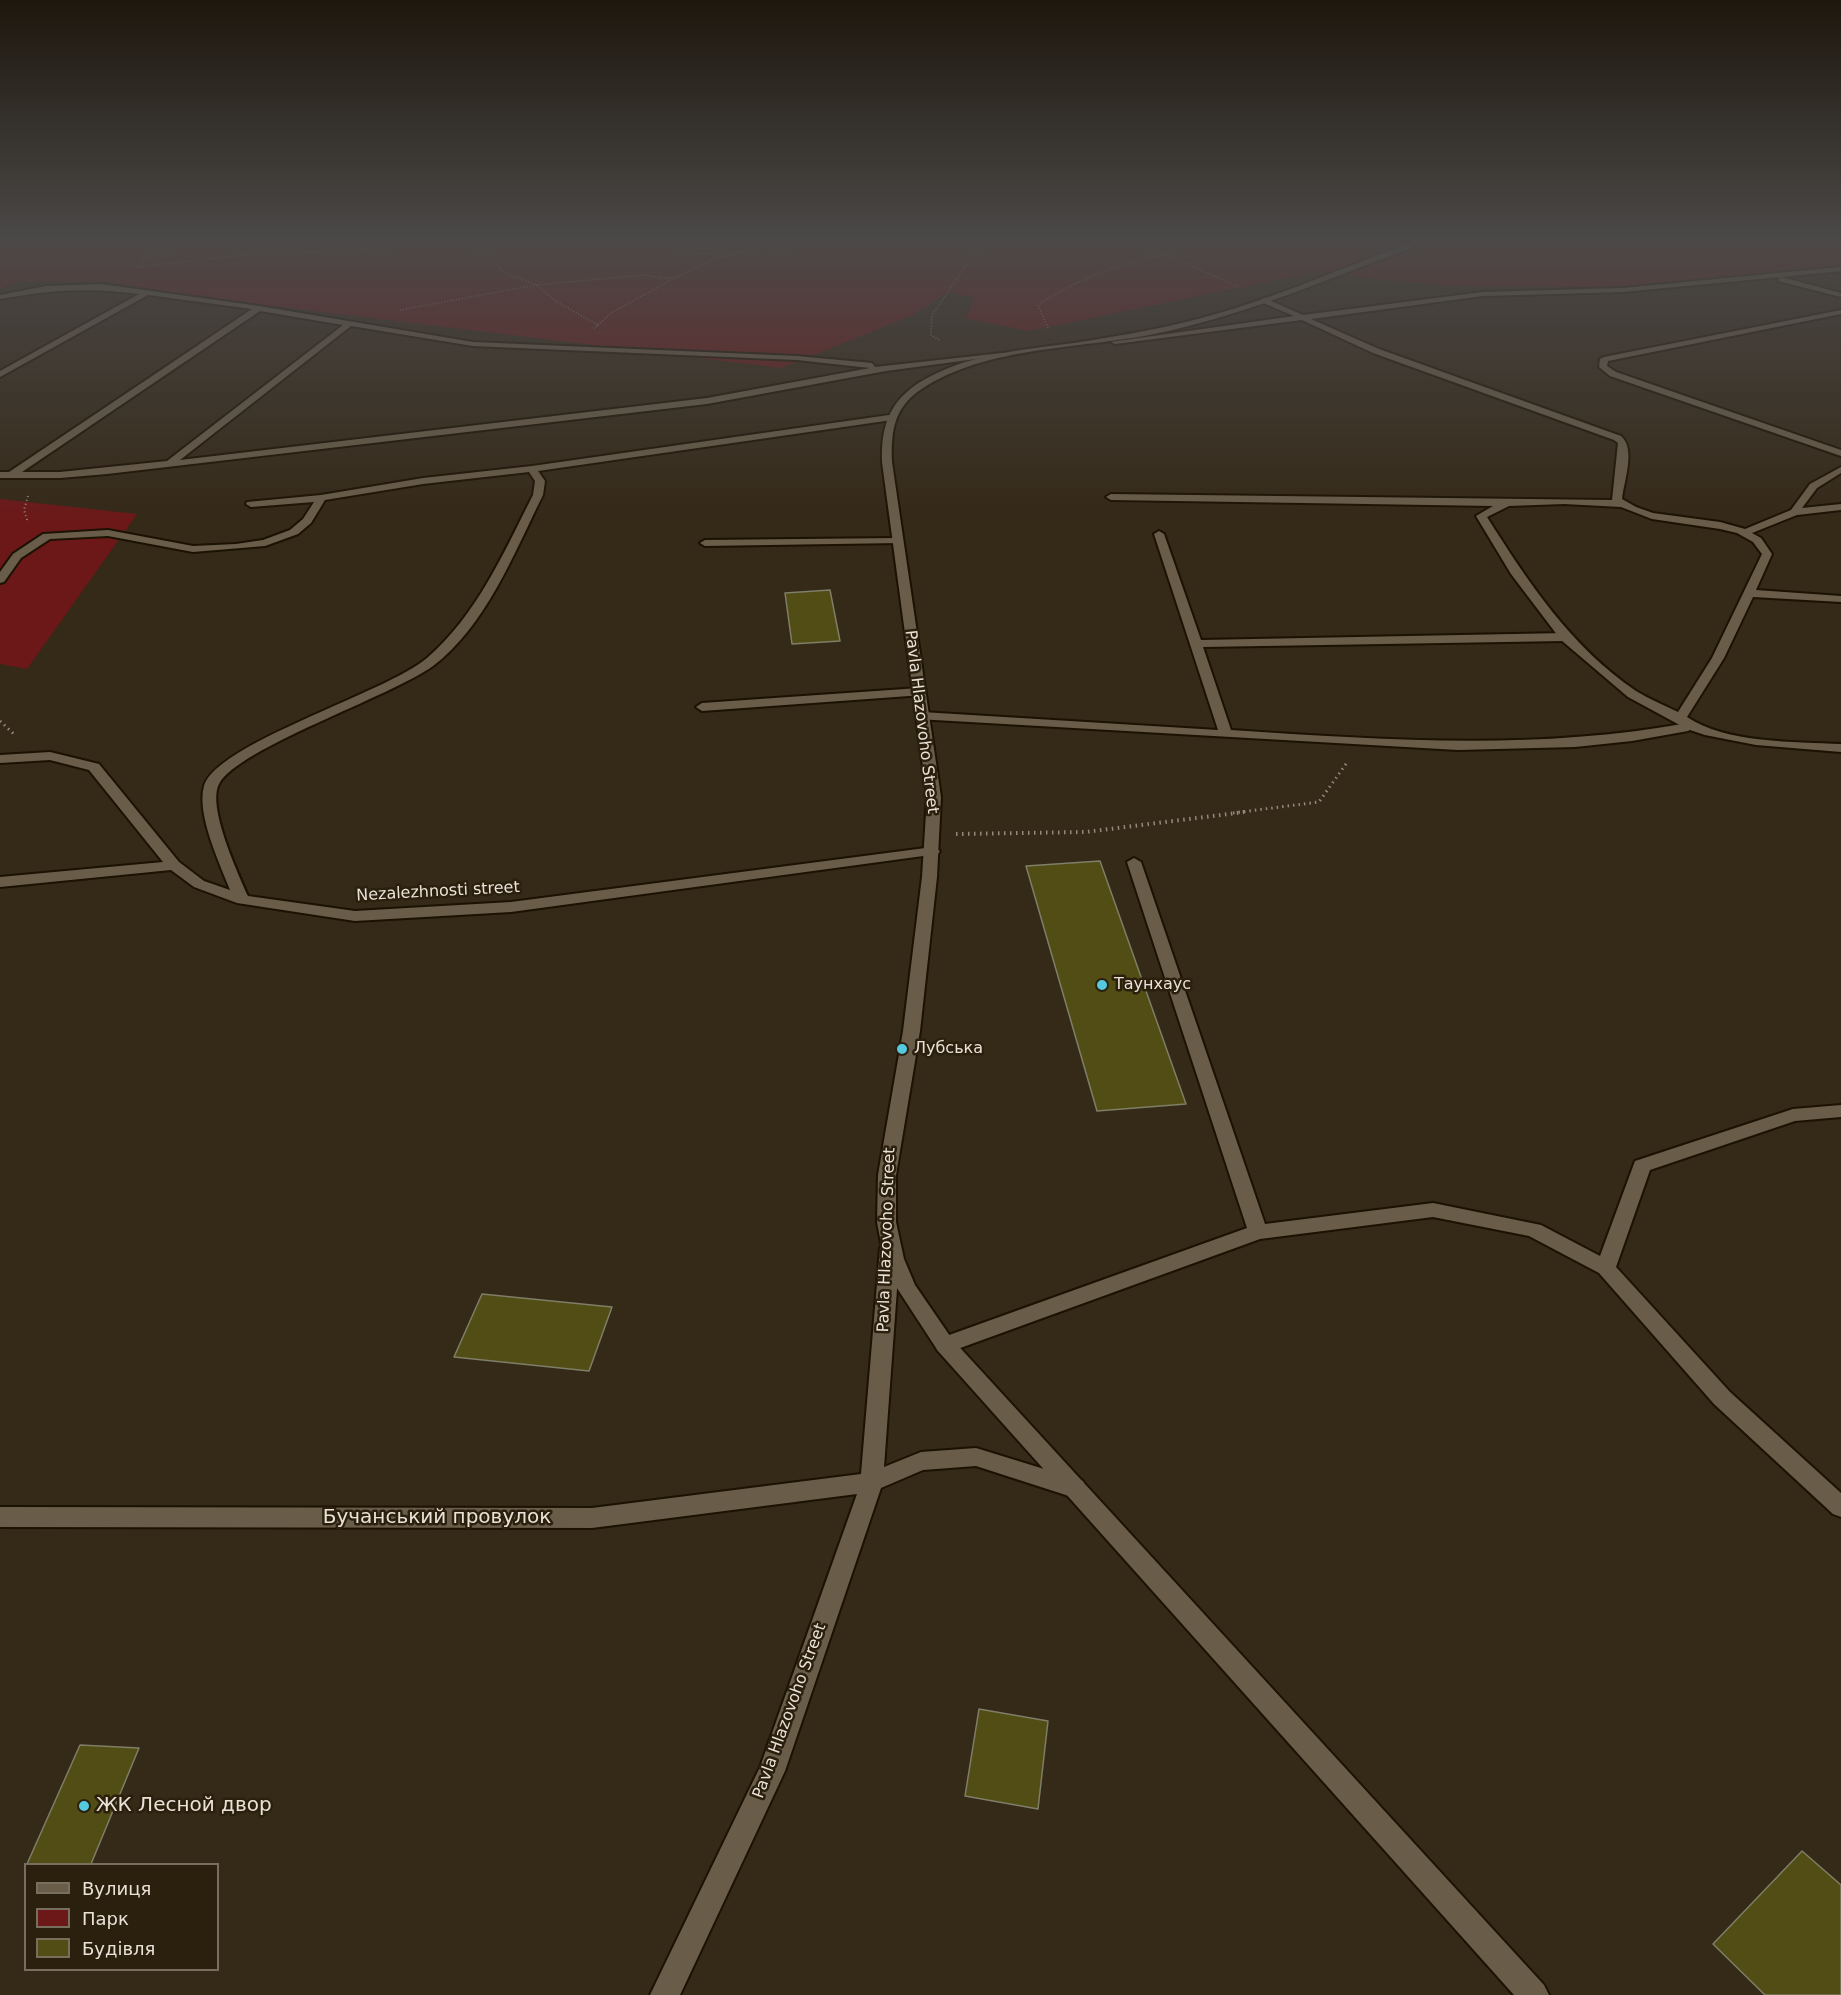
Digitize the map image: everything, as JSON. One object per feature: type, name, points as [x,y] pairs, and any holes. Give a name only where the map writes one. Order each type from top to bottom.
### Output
[{"type":"street","points":[[0,374],[72,334]]},
{"type":"street","points":[[11,475],[220,334]]},
{"type":"street","points":[[169,464],[336,334]]},
{"type":"street","points":[[415,334],[473,344],[797,358],[886,368]]},
{"type":"street","points":[[0,475],[72,474],[169,464],[707,401],[886,368],[1002,355],[1132,334]]},
{"type":"street","points":[[1115,342],[1176,334]]},
{"type":"street","points":[[1339,334],[1442,376],[1609,434],[1622,441],[1626,448],[1617,487],[1617,500],[1621,504]]},
{"type":"street","points":[[1730,334],[1604,359],[1603,367],[1613,374],[1841,453]]},
{"type":"street","points":[[251,504],[321,498],[889,418],[902,402],[924,384],[981,360],[1002,355]]},
{"type":"street","name":"Pavla Hlazovoho Street","points":[[665,1995],[772,1771],[872,1482],[890,1245],[888,1165],[908,1056],[934,835],[934,797],[896,541],[886,440],[889,418]]},
{"type":"street","points":[[242,900],[216,829],[209,796],[212,782],[226,768],[263,747],[379,692],[429,663],[457,635],[479,606],[538,495],[540,481],[532,469]]},
{"type":"street","points":[[1796,512],[1805,491],[1827,474],[1841,470]]},
{"type":"street","points":[[922,716],[1433,745],[1597,743],[1684,723],[1719,658],[1767,554],[1764,546],[1744,533],[1643,513],[1621,504],[1564,501],[1511,503],[1111,497]]},
{"type":"street","points":[[0,580],[17,556],[47,536],[108,533],[193,549],[265,543],[294,532],[307,521],[321,498]]},
{"type":"street","points":[[1511,503],[1480,516],[1517,574],[1565,637],[1632,694],[1684,723],[1769,743],[1841,748]]},
{"type":"street","points":[[1744,533],[1796,512],[1841,507]]},
{"type":"street","points":[[1159,534],[1226,734]]},
{"type":"street","points":[[705,543],[896,541]]},
{"type":"street","points":[[1749,593],[1841,599]]},
{"type":"street","points":[[1196,644],[1565,637]]},
{"type":"street","points":[[702,707],[920,692]]},
{"type":"street","name":"Nezalezhnosti street","points":[[0,759],[50,756],[74,760],[94,767],[174,865],[199,884],[242,900],[355,916],[511,907],[933,851]]},
{"type":"street","points":[[1134,862],[1258,1232]]},
{"type":"street","points":[[0,882],[174,865]]},
{"type":"street","points":[[1606,1268],[1642,1166],[1793,1115],[1841,1111]]},
{"type":"street","points":[[945,1344],[1258,1232],[1433,1210],[1534,1230],[1606,1268],[1722,1398],[1841,1507]]},
{"type":"street","points":[[890,1245],[921,1314],[945,1344],[1534,1995]]},
{"type":"street","name":"Бучанський провулок","points":[[0,1517],[592,1518],[872,1482],[921,1461],[976,1457],[1075,1488]]},
{"type":"path","points":[[582,350],[590,334]]},
{"type":"path","points":[[931,334],[963,359]]},
{"type":"path","points":[[1047,334],[1052,348]]},
{"type":"path","points":[[29,475],[31,487],[24,509],[25,518],[47,536]]},
{"type":"path","points":[[934,835],[1085,832],[1319,802],[1362,741]]},
{"type":"green space","points":[[504,334],[866,334],[781,368]]},
{"type":"green space","points":[[0,499],[137,514],[27,669],[0,664]]},
{"type":"building","points":[[830,590],[840,641],[792,644],[785,593]]},
{"type":"building","name":"Таунхаус","points":[[1100,861],[1186,1104],[1097,1111],[1026,866]]},
{"type":"building","points":[[482,1294],[612,1307],[589,1371],[454,1357]]},
{"type":"building","points":[[979,1709],[1048,1721],[1038,1809],[965,1796]]},
{"type":"building","name":"ЖК Лесной двор","points":[[80,1745],[139,1748],[91,1863],[27,1863]]},
{"type":"building","points":[[1802,1851],[1841,1885],[1841,1995],[1765,1995],[1713,1944]]},
{"type":"place","name":"Таунхаус","points":[[1102,985]]},
{"type":"place","name":"Лубська","points":[[902,1049]]},
{"type":"place","name":"ЖК Лесной двор","points":[[84,1806]]}]
